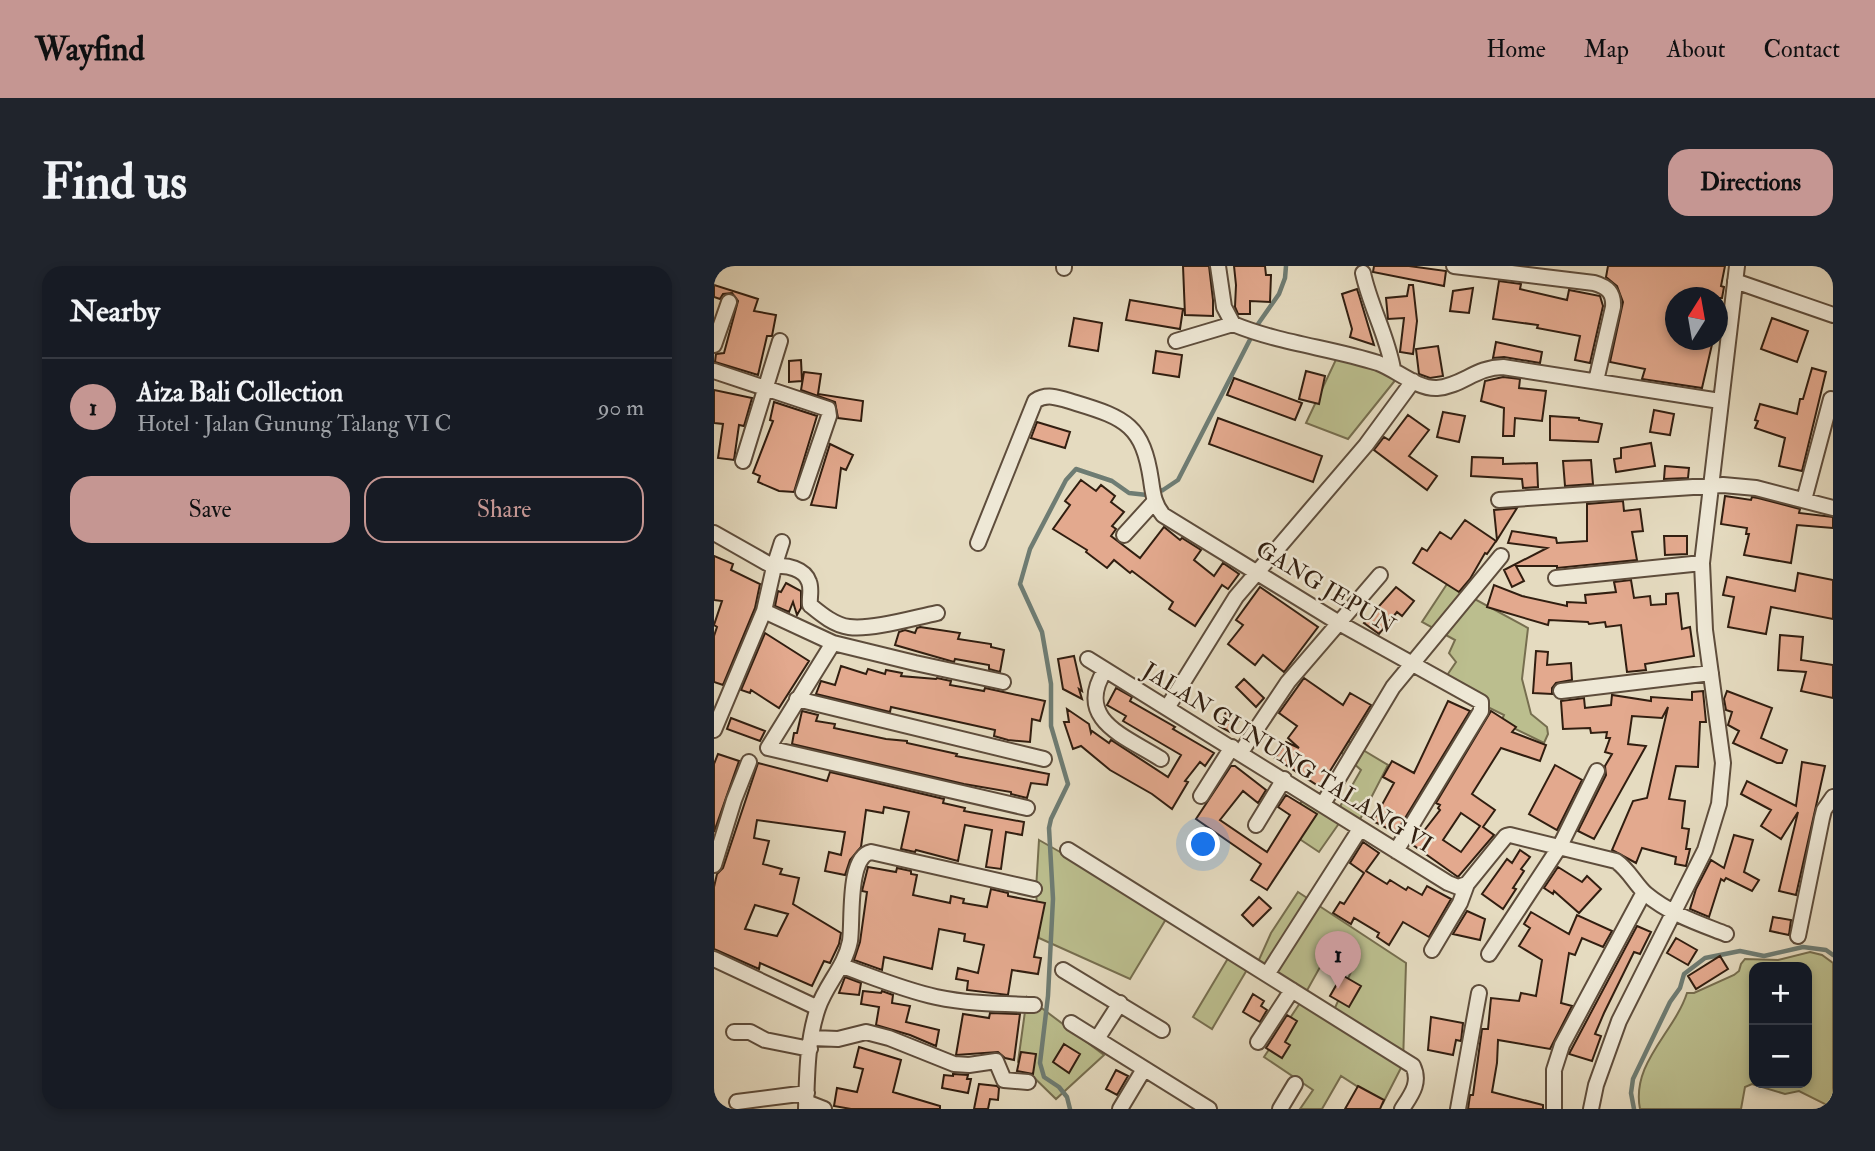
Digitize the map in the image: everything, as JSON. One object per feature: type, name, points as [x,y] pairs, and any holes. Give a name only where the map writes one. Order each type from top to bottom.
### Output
[{"type":"street","points":[[1218,266],[1224,307],[1237,325]]},
{"type":"street","points":[[1454,266],[1594,283],[1608,290],[1613,299],[1613,307],[1596,380]]},
{"type":"street","points":[[1363,273],[1387,340],[1393,369]]},
{"type":"street","points":[[1591,1109],[1596,1085],[1619,1021],[1705,850],[1719,804],[1723,763],[1703,601],[1702,563],[1736,273],[1833,316]]},
{"type":"street","points":[[714,345],[729,302]]},
{"type":"street","points":[[1176,341],[1237,325],[1393,369],[1413,381],[1434,388],[1489,367],[1596,380],[1720,401]]},
{"type":"street","points":[[743,461],[780,341]]},
{"type":"street","points":[[714,371],[829,411],[803,492]]},
{"type":"street","points":[[1167,708],[1236,597],[1366,444],[1413,381]]},
{"type":"street","points":[[978,543],[1035,401],[1051,396],[1093,408],[1128,424],[1141,439],[1151,476],[1154,501],[1124,535]]},
{"type":"street","points":[[1804,500],[1831,399]]},
{"type":"street","points":[[1499,500],[1710,485],[1746,486],[1833,508]]},
{"type":"street","name":"GANG JEPUN","points":[[1154,501],[1163,515],[1339,624],[1481,702],[1481,711],[1396,851]]},
{"type":"street","points":[[714,533],[774,567],[791,567],[806,576],[811,584],[810,605],[827,619],[849,627],[884,624],[937,613]]},
{"type":"street","points":[[714,730],[764,611],[782,542]]},
{"type":"street","points":[[1322,804],[1393,687],[1500,556]]},
{"type":"street","points":[[1556,578],[1702,563]]},
{"type":"street","points":[[1201,796],[1289,682],[1380,575]]},
{"type":"street","points":[[764,611],[834,643],[1003,682]]},
{"type":"street","points":[[834,643],[768,748],[1027,808]]},
{"type":"street","name":"JALAN GUNUNG TALANG VI","points":[[1088,659],[1448,883],[1458,887],[1467,884]]},
{"type":"street","points":[[1105,670],[1094,693],[1101,718],[1110,728],[1161,759]]},
{"type":"street","points":[[1561,691],[1711,673]]},
{"type":"street","points":[[797,699],[1044,759]]},
{"type":"street","points":[[714,865],[734,800],[750,762]]},
{"type":"street","points":[[1489,954],[1560,846],[1597,771]]},
{"type":"street","points":[[1256,825],[1284,779]]},
{"type":"street","points":[[1798,936],[1824,810],[1833,797]]},
{"type":"street","points":[[1268,974],[1360,829]]},
{"type":"street","points":[[1432,950],[1460,902],[1467,884],[1506,836],[1517,836],[1616,861],[1628,870],[1644,892],[1673,914],[1727,934]]},
{"type":"street","points":[[1068,850],[1413,1066],[1416,1087],[1402,1109]]},
{"type":"street","points":[[806,1101],[811,1043],[818,1008],[842,966],[849,944],[857,868],[859,860],[866,853],[1034,889]]},
{"type":"street","points":[[1554,1109],[1554,1070],[1562,1045],[1644,892]]},
{"type":"street","points":[[714,959],[818,1008]]},
{"type":"street","points":[[842,966],[938,998],[982,1004],[1034,1005]]},
{"type":"street","points":[[1063,970],[1162,1030]]},
{"type":"street","points":[[1258,1042],[1292,990]]},
{"type":"street","points":[[1458,1109],[1479,993]]},
{"type":"street","points":[[1097,1039],[1119,1003]]},
{"type":"street","points":[[1071,1023],[1144,1069],[1193,1105],[1209,1109]]},
{"type":"street","points":[[734,1032],[750,1031],[765,1040],[811,1043],[866,1032],[889,1038],[954,1064],[996,1061],[1004,1080],[1028,1082]]},
{"type":"street","points":[[1120,1109],[1144,1069]]},
{"type":"street","points":[[1280,1109],[1295,1084]]},
{"type":"street","points":[[737,1102],[806,1101],[824,1109]]},
{"type":"green space","points":[[1340,351],[1397,378],[1348,439],[1306,423]]},
{"type":"green space","points":[[1447,584],[1528,628],[1522,679],[1531,714],[1547,727],[1548,734],[1544,743],[1501,722],[1504,715],[1441,684],[1456,662],[1449,653],[1455,640],[1422,622]]},
{"type":"green space","points":[[1343,738],[1388,765],[1354,831],[1340,822],[1319,852],[1286,830],[1305,795],[1334,817],[1361,770],[1334,746]]},
{"type":"green space","points":[[1039,840],[1169,914],[1130,979],[1039,938],[1036,890]]},
{"type":"green space","points":[[1298,892],[1406,963],[1403,1064],[1383,1103],[1341,1076],[1322,1109],[1300,1109],[1313,1090],[1264,1057],[1300,1003],[1253,973],[1271,933]],"holes":[[[1330,949],[1355,963],[1330,1019],[1300,1003]]]},
{"type":"green space","points":[[1810,952],[1822,955],[1833,963],[1833,1108],[1799,1091],[1785,1094],[1765,1088],[1812,1088],[1812,962],[1749,962],[1749,1085],[1745,1087],[1741,1109],[1640,1109],[1639,1092],[1647,1063],[1681,1008],[1687,993],[1694,993],[1734,975],[1745,959],[1778,960]]},
{"type":"green space","points":[[1230,955],[1248,968],[1212,1029],[1193,1017]]},
{"type":"green space","points":[[1027,997],[1104,1055],[1056,1099],[1018,1062]]},
{"type":"building","points":[[1183,266],[1209,266],[1213,316],[1185,315]]},
{"type":"building","points":[[1234,266],[1265,266],[1266,275],[1271,275],[1270,302],[1250,301],[1250,314],[1238,314],[1235,307]]},
{"type":"building","points":[[1374,266],[1409,266],[1446,271],[1444,286],[1373,272]]},
{"type":"building","points":[[1608,266],[1725,266],[1721,286],[1724,287],[1665,287],[1665,350],[1711,350],[1702,388],[1642,379],[1645,369],[1610,362],[1623,302],[1617,286],[1606,277]]},
{"type":"building","points":[[1499,281],[1521,284],[1520,289],[1567,300],[1569,290],[1600,296],[1603,306],[1590,363],[1575,360],[1580,336],[1537,328],[1538,325],[1493,319]]},
{"type":"building","points":[[714,285],[758,299],[754,311],[776,315],[772,336],[767,336],[758,375],[715,362],[716,354],[724,353],[738,301],[732,293],[723,294],[720,299],[714,297]]},
{"type":"building","points":[[1409,285],[1413,285],[1417,321],[1413,354],[1400,352],[1404,318],[1388,319],[1386,298],[1407,296]]},
{"type":"building","points":[[1473,288],[1469,313],[1450,311],[1453,291]]},
{"type":"building","points":[[1357,289],[1374,345],[1350,337],[1352,329],[1342,294]]},
{"type":"building","points":[[1130,300],[1183,309],[1180,329],[1126,320]]},
{"type":"building","points":[[1074,318],[1102,323],[1098,351],[1069,346]]},
{"type":"building","points":[[1772,318],[1808,331],[1797,362],[1761,349]]},
{"type":"building","points":[[1496,342],[1542,352],[1540,363],[1504,357],[1493,358]]},
{"type":"building","points":[[1438,346],[1443,376],[1430,378],[1419,374],[1416,349]]},
{"type":"building","points":[[1156,351],[1182,355],[1179,377],[1153,373]]},
{"type":"building","points":[[801,360],[802,381],[789,382],[789,361]]},
{"type":"building","points":[[1812,368],[1826,372],[1802,471],[1779,466],[1785,438],[1755,428],[1758,421],[1755,420],[1760,404],[1797,414]]},
{"type":"building","points":[[1306,371],[1325,376],[1319,404],[1299,399]]},
{"type":"building","points":[[804,372],[821,374],[818,394],[863,401],[861,421],[838,418],[835,402],[801,390]]},
{"type":"building","points":[[1503,377],[1520,379],[1519,388],[1546,391],[1542,421],[1515,418],[1514,436],[1503,436],[1504,408],[1481,401],[1485,381]]},
{"type":"building","points":[[1234,378],[1302,403],[1295,420],[1227,395]]},
{"type":"building","points":[[714,390],[752,398],[744,426],[739,425],[734,460],[718,458],[723,424],[714,423]]},
{"type":"building","points":[[774,402],[817,416],[794,492],[779,491],[758,482],[760,476],[753,473],[773,421],[770,420]]},
{"type":"building","points":[[1654,410],[1674,414],[1670,435],[1650,432]]},
{"type":"building","points":[[1443,412],[1465,416],[1459,442],[1437,437]]},
{"type":"building","points":[[1408,415],[1429,430],[1409,456],[1437,476],[1427,490],[1374,450],[1384,437],[1389,440]]},
{"type":"building","points":[[1550,416],[1579,418],[1602,424],[1598,442],[1550,440]]},
{"type":"building","points":[[1218,418],[1322,456],[1313,482],[1209,444]]},
{"type":"building","points":[[1037,422],[1070,432],[1065,448],[1031,438]]},
{"type":"building","points":[[1651,443],[1655,466],[1616,472],[1614,459],[1621,458],[1621,448]]},
{"type":"building","points":[[830,444],[853,455],[846,470],[841,468],[836,508],[811,505]]},
{"type":"building","points":[[1472,457],[1503,458],[1503,464],[1537,463],[1538,487],[1523,488],[1522,479],[1471,476]]},
{"type":"building","points":[[1591,460],[1593,484],[1565,486],[1563,461]]},
{"type":"building","points":[[1665,466],[1689,468],[1688,478],[1664,479]]},
{"type":"building","points":[[1081,480],[1096,491],[1101,485],[1115,496],[1111,502],[1124,512],[1112,526],[1116,529],[1111,536],[1140,558],[1164,527],[1180,540],[1182,538],[1201,550],[1194,560],[1214,576],[1223,563],[1239,574],[1228,589],[1222,585],[1195,626],[1169,609],[1173,602],[1132,571],[1130,573],[1114,560],[1107,568],[1086,552],[1087,550],[1053,529],[1070,505],[1065,501]]},
{"type":"building","points":[[1725,496],[1751,500],[1752,497],[1758,498],[1800,509],[1799,513],[1833,517],[1833,528],[1797,525],[1791,563],[1744,555],[1749,534],[1746,534],[1747,528],[1721,524]]},
{"type":"building","points":[[1623,501],[1624,511],[1640,509],[1643,531],[1632,532],[1637,560],[1557,568],[1516,566],[1524,581],[1512,587],[1504,570],[1547,548],[1508,543],[1512,531],[1556,538],[1557,543],[1587,541],[1587,504]]},
{"type":"building","points":[[1517,508],[1497,540],[1494,510]]},
{"type":"building","points":[[1465,520],[1496,541],[1459,592],[1413,563],[1422,548],[1427,551],[1440,532],[1451,539]]},
{"type":"building","points":[[1664,536],[1687,536],[1687,554],[1665,555]]},
{"type":"building","points":[[714,556],[733,564],[731,570],[760,584],[755,608],[723,685],[714,682],[714,636],[717,627],[714,625],[722,601],[714,600]]},
{"type":"building","points":[[1798,573],[1833,580],[1833,619],[1771,607],[1766,634],[1728,627],[1734,597],[1723,595],[1727,577],[1795,591]]},
{"type":"building","points":[[1631,580],[1634,598],[1650,596],[1651,605],[1666,604],[1666,594],[1678,593],[1682,629],[1690,627],[1694,656],[1645,664],[1646,670],[1627,672],[1621,625],[1606,627],[1605,622],[1589,624],[1549,620],[1548,625],[1487,607],[1494,585],[1522,596],[1567,606],[1567,602],[1586,603],[1585,595],[1616,592],[1614,582]]},
{"type":"building","points":[[786,583],[801,591],[801,608],[797,615],[793,602],[789,612],[775,606],[778,591],[781,592]]},
{"type":"building","points":[[1260,587],[1318,627],[1284,672],[1263,655],[1255,665],[1228,644],[1243,625],[1236,620]]},
{"type":"building","points":[[1396,587],[1414,601],[1402,616],[1397,612],[1379,634],[1364,623]]},
{"type":"building","points":[[920,627],[960,633],[958,639],[991,644],[991,647],[1004,650],[1000,672],[989,669],[989,665],[955,659],[954,662],[895,645],[899,632],[905,630],[915,633]]},
{"type":"building","points":[[765,633],[809,661],[779,708],[751,690],[750,693],[741,690]]},
{"type":"building","points":[[1780,635],[1803,637],[1801,660],[1833,665],[1833,698],[1801,691],[1806,672],[1778,670]]},
{"type":"building","points":[[1536,651],[1548,652],[1547,665],[1571,663],[1572,680],[1556,683],[1552,694],[1533,693]]},
{"type":"building","points":[[1074,656],[1082,699],[1063,689],[1058,659]]},
{"type":"building","points":[[841,666],[866,674],[868,669],[885,674],[886,670],[902,673],[901,676],[937,678],[951,681],[950,685],[984,691],[985,688],[1045,701],[1040,721],[1032,719],[1030,742],[1008,740],[994,736],[995,730],[891,707],[890,712],[816,694],[821,681],[835,685]]},
{"type":"building","points":[[1304,678],[1343,705],[1350,693],[1371,705],[1320,787],[1275,758],[1286,742],[1299,748],[1288,738],[1297,726],[1279,713]]},
{"type":"building","points":[[1244,679],[1264,698],[1256,707],[1236,687]]},
{"type":"building","points":[[1116,688],[1132,697],[1130,701],[1214,753],[1205,766],[1200,762],[1185,781],[1188,782],[1172,809],[1110,770],[1081,746],[1073,749],[1064,722],[1069,722],[1067,709],[1089,724],[1091,733],[1092,731],[1109,743],[1111,740],[1168,777],[1181,755],[1123,721],[1126,716],[1107,705]]},
{"type":"building","points":[[1703,691],[1706,722],[1700,722],[1698,767],[1676,766],[1669,799],[1685,801],[1682,828],[1689,829],[1686,849],[1690,849],[1686,866],[1675,864],[1676,857],[1642,848],[1636,863],[1612,850],[1633,801],[1647,798],[1668,707],[1662,718],[1632,716],[1628,744],[1646,746],[1594,839],[1578,831],[1606,775],[1605,766],[1612,754],[1605,752],[1610,738],[1606,738],[1607,732],[1591,733],[1590,728],[1563,729],[1561,701],[1584,698],[1585,708],[1611,705],[1612,695],[1651,701],[1651,697],[1692,700],[1692,692]]},
{"type":"building","points":[[1727,691],[1772,708],[1761,738],[1787,750],[1782,763],[1733,743],[1739,731],[1728,725],[1732,712],[1726,710],[1724,699]]},
{"type":"building","points":[[1448,701],[1470,711],[1396,833],[1373,821],[1394,783],[1383,777],[1392,761],[1414,773]]},
{"type":"building","points":[[1227,710],[1241,718],[1230,732],[1219,726]]},
{"type":"building","points":[[802,711],[818,715],[816,721],[835,724],[834,728],[907,741],[957,754],[956,756],[1049,774],[1047,785],[1031,783],[1027,798],[1011,792],[964,784],[792,744]]},
{"type":"building","points":[[1491,711],[1516,727],[1512,732],[1546,745],[1540,761],[1501,748],[1472,794],[1495,810],[1483,827],[1494,835],[1458,877],[1413,845],[1440,810],[1440,805],[1436,803]],"holes":[[[1461,813],[1480,826],[1461,852],[1443,840]]]},
{"type":"building","points":[[731,718],[765,731],[760,741],[727,729]]},
{"type":"building","points":[[718,754],[739,761],[714,832],[714,764]]},
{"type":"building","points":[[1802,762],[1825,766],[1796,895],[1779,891],[1798,812],[1781,839],[1761,826],[1771,810],[1741,794],[1747,781],[1796,806]]},
{"type":"building","points":[[758,763],[827,781],[830,772],[944,799],[943,803],[965,808],[964,811],[1024,822],[1022,835],[1006,832],[1001,869],[986,867],[992,830],[965,825],[958,861],[916,850],[901,849],[909,812],[884,807],[883,813],[866,810],[861,847],[850,860],[845,875],[825,871],[829,852],[841,855],[845,832],[757,820],[754,838],[769,841],[763,864],[782,869],[780,874],[799,878],[793,904],[841,933],[830,963],[824,961],[812,986],[760,963],[759,969],[714,949],[714,887],[717,874],[723,868]],"holes":[[[755,905],[788,914],[777,936],[745,929]]]},
{"type":"building","points":[[1555,765],[1582,780],[1557,830],[1529,814]]},
{"type":"building","points":[[1231,766],[1235,766],[1266,790],[1258,803],[1243,791],[1220,820],[1267,852],[1290,815],[1278,807],[1286,795],[1317,814],[1267,890],[1251,880],[1261,864],[1196,819]]},
{"type":"building","points":[[1734,835],[1753,840],[1744,872],[1759,880],[1752,891],[1726,878],[1724,881],[1721,879],[1709,917],[1690,909],[1696,889],[1711,860],[1724,868]]},
{"type":"building","points":[[1363,842],[1379,853],[1366,871],[1387,884],[1390,880],[1406,890],[1408,887],[1422,895],[1427,886],[1451,899],[1429,937],[1403,922],[1389,945],[1377,937],[1379,933],[1354,918],[1351,924],[1333,913],[1340,902],[1344,904],[1364,873],[1350,863]]},
{"type":"building","points":[[1520,850],[1530,857],[1521,869],[1524,871],[1513,888],[1516,889],[1503,909],[1482,894],[1507,859],[1512,863]]},
{"type":"building","points":[[868,867],[896,872],[897,868],[911,871],[911,874],[917,875],[913,895],[950,903],[951,896],[964,899],[963,903],[987,907],[991,889],[1008,893],[1008,896],[1045,903],[1034,957],[1041,958],[1038,974],[1012,970],[1008,995],[967,990],[968,981],[956,979],[958,968],[978,973],[984,945],[964,941],[965,934],[939,929],[932,969],[884,957],[882,970],[854,960],[860,942],[867,892],[862,891]]},
{"type":"building","points":[[1558,867],[1582,882],[1587,876],[1601,889],[1579,913],[1554,891],[1553,894],[1544,888]]},
{"type":"building","points":[[1259,897],[1271,908],[1253,926],[1242,915]]},
{"type":"building","points":[[1467,911],[1485,919],[1480,940],[1453,934]]},
{"type":"building","points":[[1531,912],[1569,934],[1577,915],[1612,931],[1603,947],[1582,938],[1575,955],[1569,953],[1561,1003],[1572,1006],[1550,1049],[1498,1040],[1492,1092],[1543,1105],[1543,1109],[1468,1109],[1470,1095],[1473,1095],[1482,1029],[1488,1029],[1491,998],[1519,1001],[1521,993],[1536,996],[1542,960],[1519,946],[1530,928],[1524,924]]},
{"type":"building","points":[[1773,917],[1791,920],[1789,935],[1770,931]]},
{"type":"building","points":[[1637,926],[1651,932],[1640,954],[1634,952],[1604,1013],[1595,1034],[1601,1036],[1592,1061],[1569,1054]]},
{"type":"building","points":[[1676,938],[1697,950],[1688,965],[1667,953]]},
{"type":"building","points":[[1720,956],[1728,969],[1696,989],[1688,976]]},
{"type":"building","points":[[1342,975],[1361,986],[1349,1007],[1330,996]]},
{"type":"building","points":[[845,977],[861,983],[859,995],[839,993]]},
{"type":"building","points":[[863,991],[882,991],[893,995],[892,1003],[910,1006],[906,1022],[939,1030],[936,1046],[876,1025],[879,1007],[861,1004]]},
{"type":"building","points":[[1253,994],[1264,1001],[1261,1006],[1267,1010],[1260,1022],[1243,1012]]},
{"type":"building","points":[[990,1013],[1020,1014],[1014,1060],[1005,1058],[998,1052],[956,1055],[963,1014],[989,1018]]},
{"type":"building","points":[[1287,1015],[1297,1021],[1285,1042],[1290,1045],[1282,1058],[1266,1048]]},
{"type":"building","points":[[1431,1017],[1463,1023],[1461,1041],[1456,1040],[1453,1055],[1428,1050]]},
{"type":"building","points":[[1064,1044],[1080,1054],[1069,1073],[1053,1062]]},
{"type":"building","points":[[859,1047],[901,1060],[893,1092],[940,1106],[940,1109],[851,1109],[834,1106],[837,1088],[857,1092],[863,1069],[854,1067]]},
{"type":"building","points":[[1021,1052],[1036,1054],[1033,1074],[1017,1071]]},
{"type":"building","points":[[1116,1070],[1128,1076],[1117,1095],[1106,1089]]},
{"type":"building","points":[[944,1075],[968,1075],[967,1079],[971,1079],[968,1093],[942,1088]]},
{"type":"building","points":[[979,1084],[999,1088],[998,1100],[990,1099],[988,1109],[974,1109]]},
{"type":"building","points":[[1358,1086],[1384,1100],[1380,1109],[1345,1109]]},
{"type":"waterway","points":[[1070,1109],[1067,1097],[1059,1087],[1044,1077],[1040,1063],[1048,996],[1053,899],[1049,828],[1068,784],[1051,726],[1051,684],[1042,632],[1020,584],[1030,549],[1066,480],[1076,469],[1112,481],[1129,493],[1147,495],[1163,490],[1178,480],[1258,324],[1279,294],[1286,266]]},
{"type":"waterway","points":[[1634,1109],[1631,1093],[1633,1079],[1670,1002],[1680,988],[1684,974],[1705,958],[1740,951],[1764,956],[1803,947],[1826,950],[1833,955]]},
{"type":"place","name":"Aiza Bali Collection","points":[[1338,989]]}]
